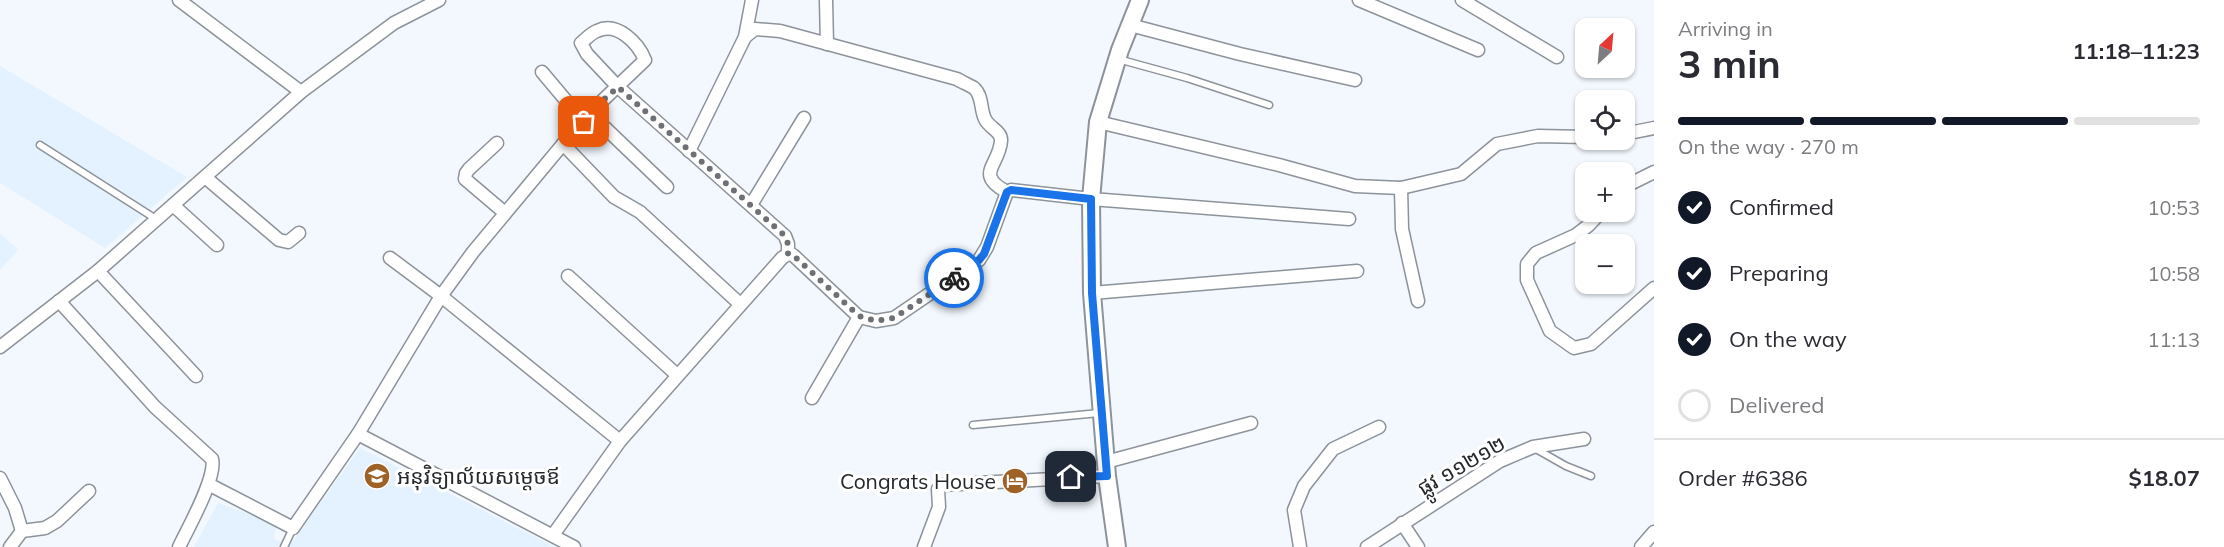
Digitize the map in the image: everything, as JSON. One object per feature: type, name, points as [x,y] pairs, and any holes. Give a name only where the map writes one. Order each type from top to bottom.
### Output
[{"type":"main road","points":[[1117,547],[1107,469],[1092,293],[1091,199],[1098,122],[1117,59],[1140,0]]},
{"type":"street","points":[[179,0],[301,92]]},
{"type":"street","points":[[0,347],[98,271],[301,92],[394,23],[439,0]]},
{"type":"street","points":[[689,151],[745,37],[752,0]]},
{"type":"street","points":[[826,0],[827,44]]},
{"type":"street","points":[[1359,0],[1478,50]]},
{"type":"street","points":[[1462,0],[1557,57]]},
{"type":"street","points":[[1130,25],[1240,54],[1355,80]]},
{"type":"street","points":[[208,487],[212,486],[293,528],[358,434],[441,296],[505,213],[563,144],[596,113],[600,103],[618,87],[645,60],[642,52],[625,34],[613,28],[597,30],[581,43],[587,54],[618,87],[785,236],[788,254]]},
{"type":"street","points":[[745,37],[755,29],[767,29],[957,79],[974,88],[978,94],[985,120],[1000,134],[1001,141],[989,174],[994,185],[1007,192],[1011,190],[1091,199],[1349,219]]},
{"type":"street","points":[[542,72],[584,122]]},
{"type":"street","points":[[596,113],[598,121],[667,187]]},
{"type":"street","points":[[751,205],[804,118]]},
{"type":"street","points":[[1098,122],[1268,162],[1355,186],[1401,188],[1461,174],[1497,144],[1538,135],[1575,137]]},
{"type":"street","points":[[1635,132],[1654,128]]},
{"type":"street","points":[[497,143],[469,169],[465,180],[505,213]]},
{"type":"street","points":[[563,144],[614,197],[640,212],[740,304]]},
{"type":"street","points":[[1635,182],[1654,172]]},
{"type":"street","points":[[205,177],[279,240],[288,242],[299,233]]},
{"type":"street","points":[[1401,188],[1402,229],[1418,301]]},
{"type":"street","points":[[553,535],[620,441],[782,258],[788,254],[793,255],[859,316],[876,321],[894,318],[979,260],[987,247],[1007,192]]},
{"type":"street","points":[[173,205],[217,245]]},
{"type":"street","points":[[1592,222],[1576,235],[1536,253],[1527,264],[1527,280],[1550,331],[1574,348],[1591,344],[1654,288]]},
{"type":"street","points":[[390,258],[441,296],[620,441]]},
{"type":"street","points":[[98,271],[196,376]]},
{"type":"street","points":[[1092,293],[1357,271]]},
{"type":"street","points":[[568,276],[677,375]]},
{"type":"street","points":[[59,301],[155,407],[212,459],[213,467],[208,487],[179,547]]},
{"type":"street","points":[[812,398],[859,316]]},
{"type":"street","points":[[924,547],[939,507],[938,489],[942,485],[1107,469],[1251,423]]},
{"type":"street","points":[[1300,547],[1294,510],[1304,486],[1333,449],[1379,427]]},
{"type":"street","points":[[358,434],[574,547]]},
{"type":"street","name":"ផ្លូវ ១១២១២","points":[[1367,547],[1500,461],[1533,447],[1584,439]]},
{"type":"street","points":[[0,478],[15,508],[22,531]]},
{"type":"street","points":[[10,547],[22,531],[45,528],[57,521],[89,491]]},
{"type":"street","points":[[1402,523],[1418,547]]},
{"type":"street","points":[[1641,547],[1654,532]]},
{"type":"lane","points":[[1117,59],[1187,78],[1269,105]]},
{"type":"lane","points":[[40,145],[157,219]]},
{"type":"lane","points":[[973,425],[1103,412]]},
{"type":"lane","points":[[1533,447],[1566,466],[1591,476]]},
{"type":"lane","points":[[284,547],[293,528]]},
{"type":"shaded area","points":[[0,66],[187,177],[105,248],[0,183]]},
{"type":"shaded area","points":[[0,233],[18,250],[0,270]]},
{"type":"shaded area","name":"អនុវិទ្យាល័យសម្តេចឪ","points":[[360,448],[555,547],[194,547],[218,503],[277,524],[274,539],[290,545]]},
{"type":"way so far","points":[[584,122],[596,113],[600,103],[618,87],[785,236],[788,254],[793,255],[859,316],[876,321],[894,318],[954,278]]},
{"type":"place","name":"អនុវិទ្យាល័យសម្តេចឪ","points":[[377,476]]},
{"type":"place","name":"Congrats House","points":[[1015,481]]},
{"type":"route","points":[[954,278],[984,254],[1007,192],[1011,190],[1091,199],[1092,293],[1107,476],[1071,477]]}]
